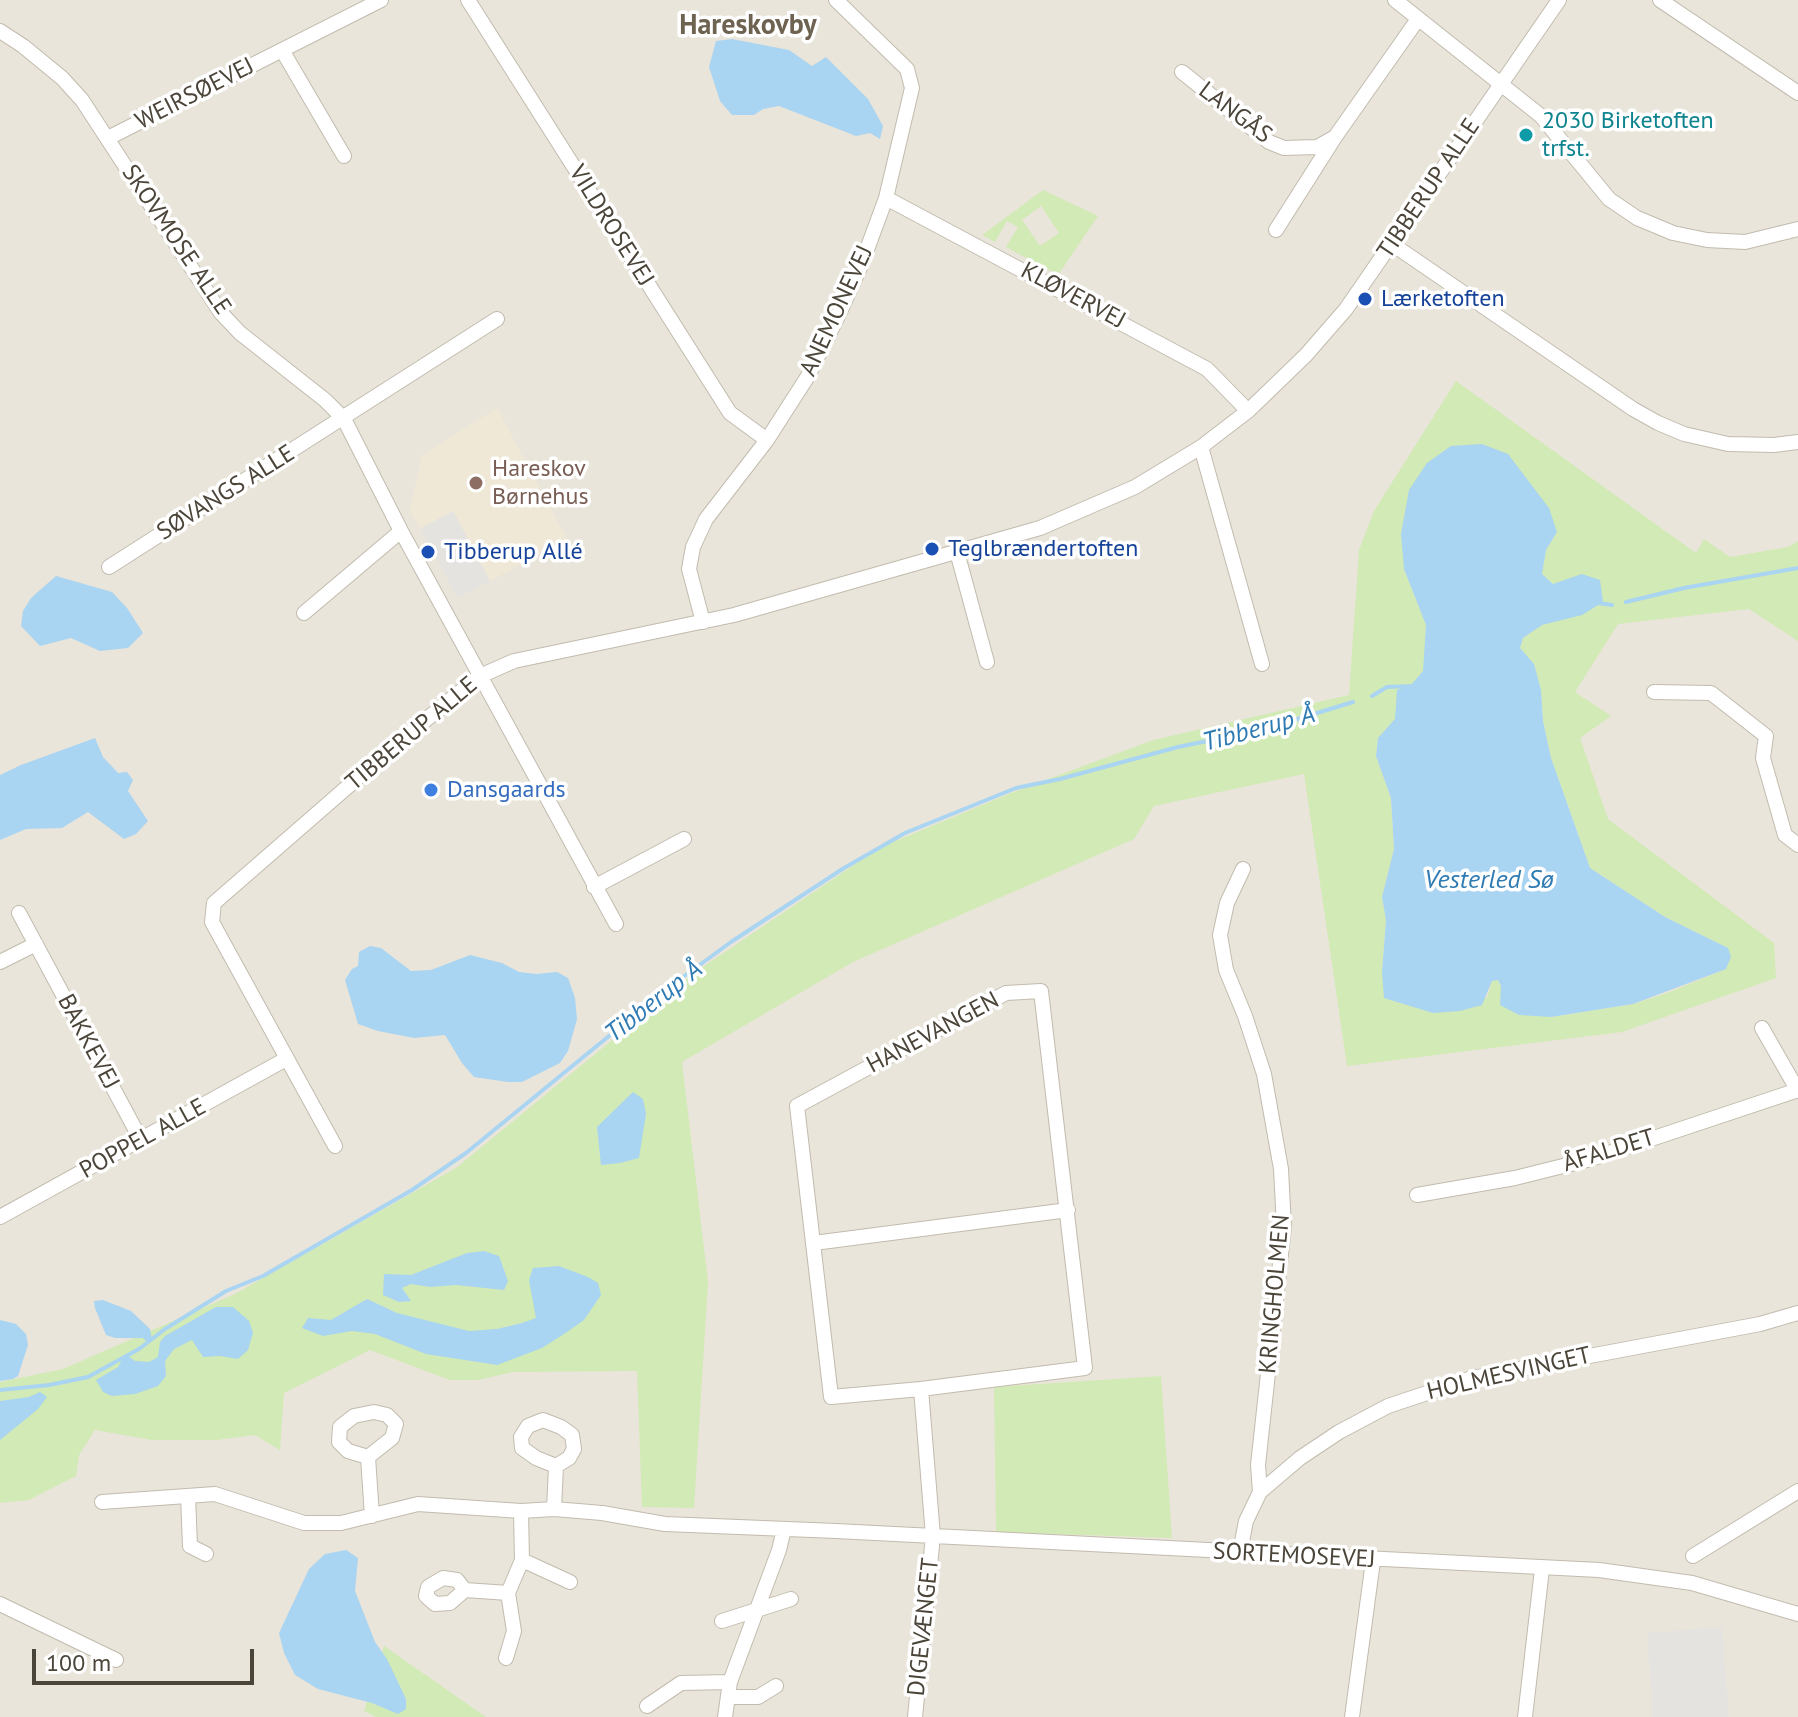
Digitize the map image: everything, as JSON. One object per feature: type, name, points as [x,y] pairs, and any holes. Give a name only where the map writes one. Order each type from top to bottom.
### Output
[{"type":"street","name":"WEIRSØEVEJ","points":[[108,138],[381,0]]},
{"type":"street","name":"VILDROSEVEJ","points":[[468,0],[730,413],[767,440]]},
{"type":"street","name":"ANEMONEVEJ","points":[[703,622],[689,569],[693,547],[706,519],[767,440],[808,376],[839,314],[886,198],[912,88],[907,69],[836,0]]},
{"type":"street","points":[[1395,0],[1541,116],[1609,199],[1637,218],[1673,233],[1707,240],[1745,242],[1798,229]]},
{"type":"street","name":"TIBBERUP ALLE","points":[[335,1146],[212,922],[214,903],[480,676],[514,661],[703,622],[1040,528],[1135,487],[1201,447],[1248,411],[1314,346],[1346,309],[1559,0]]},
{"type":"street","points":[[1660,0],[1798,93]]},
{"type":"street","points":[[1276,230],[1335,137],[1418,19]]},
{"type":"street","name":"SKOVMOSE ALLE","points":[[0,31],[62,78],[108,138],[221,313],[240,333],[325,400],[344,419],[401,531],[616,924]]},
{"type":"street","name":"WEIRSØEVEJ","points":[[282,50],[344,156]]},
{"type":"street","name":"LANGÅS","points":[[1182,72],[1269,142],[1284,148],[1302,149],[1317,147],[1335,137]]},
{"type":"street","name":"KLØVERVEJ","points":[[886,198],[1207,369],[1248,411]]},
{"type":"street","points":[[1392,244],[1658,423],[1684,434],[1728,444],[1798,442]]},
{"type":"street","name":"SØVANGS ALLE","points":[[109,567],[497,319]]},
{"type":"street","points":[[1201,447],[1262,664]]},
{"type":"street","points":[[304,613],[401,531]]},
{"type":"street","points":[[957,552],[987,662]]},
{"type":"street","points":[[1654,692],[1711,693],[1766,736],[1763,758],[1785,835],[1798,845]]},
{"type":"street","points":[[594,887],[684,839]]},
{"type":"street","name":"KRINGHOLMEN","points":[[1243,869],[1227,903],[1220,935],[1226,970],[1264,1074],[1281,1169],[1284,1227],[1258,1465],[1260,1492]]},
{"type":"street","name":"BAKKEVEJ","points":[[19,913],[141,1140]]},
{"type":"street","points":[[0,962],[36,944]]},
{"type":"street","name":"HANEVANGEN","points":[[1041,991],[1085,1368],[831,1397],[814,1243],[797,1106],[1006,993],[1041,991]]},
{"type":"street","name":"ÅFALDET","points":[[1417,1195],[1515,1178],[1591,1159],[1798,1091],[1762,1028]]},
{"type":"street","name":"POPPEL ALLE","points":[[0,1217],[286,1059]]},
{"type":"street","points":[[814,1243],[1068,1210]]},
{"type":"street","name":"HOLMESVINGET","points":[[1240,1552],[1246,1521],[1260,1492],[1300,1458],[1339,1432],[1388,1406],[1472,1378],[1760,1324],[1798,1313]]},
{"type":"street","points":[[921,1389],[933,1536]]},
{"type":"street","points":[[368,1457],[372,1516]]},
{"type":"street","points":[[554,1509],[556,1466]]},
{"type":"street","points":[[1693,1556],[1798,1491]]},
{"type":"street","name":"SORTEMOSEVEJ","points":[[102,1502],[215,1494],[304,1523],[341,1523],[418,1504],[521,1511],[554,1509],[602,1513],[665,1524],[1599,1570],[1692,1583],[1798,1614]]},
{"type":"street","points":[[188,1496],[190,1546],[206,1554]]},
{"type":"street","points":[[506,1658],[514,1631],[508,1593],[522,1560],[521,1511]]},
{"type":"street","points":[[725,1717],[729,1689],[784,1529]]},
{"type":"street","name":"DIGEVÆNGET","points":[[915,1717],[933,1536]]},
{"type":"street","points":[[522,1560],[570,1582]]},
{"type":"street","points":[[1352,1717],[1373,1561]]},
{"type":"street","points":[[1525,1717],[1542,1569]]},
{"type":"street","points":[[465,1590],[508,1593]]},
{"type":"street","points":[[722,1621],[791,1599]]},
{"type":"street","points":[[0,1604],[116,1660]]},
{"type":"street","points":[[647,1706],[681,1683],[729,1689],[758,1697],[776,1686]]},
{"type":"shaded area","points":[[0,0],[1798,0],[1798,1717],[0,1717]]},
{"type":"shaded area","name":"Hareskov Børnehus","points":[[497,408],[567,539],[490,581],[453,511],[420,529],[410,510],[422,455]]},
{"type":"shaded area","points":[[453,511],[490,581],[458,598],[420,529]]},
{"type":"shaded area","points":[[1722,1627],[1729,1717],[1653,1717],[1647,1633]]},
{"type":"green space","points":[[1043,190],[1098,216],[1058,275],[1006,247],[1018,227],[1007,221],[995,242],[982,235]],"holes":[[[1041,206],[1059,233],[1040,246],[1022,220]]]},
{"type":"green space","points":[[1456,381],[1696,553],[1704,539],[1730,557],[1788,547],[1798,541],[1798,641],[1749,609],[1618,624],[1575,692],[1611,716],[1580,738],[1608,819],[1774,943],[1776,978],[1622,1032],[1347,1066],[1304,774],[1154,806],[1134,839],[853,962],[682,1062],[708,1282],[694,1508],[642,1507],[637,1371],[513,1372],[478,1380],[450,1380],[370,1350],[284,1393],[280,1450],[255,1435],[217,1440],[152,1440],[95,1430],[79,1455],[76,1476],[29,1500],[0,1503],[0,1382],[63,1369],[235,1294],[456,1168],[694,973],[879,848],[1011,793],[1153,740],[1349,695],[1359,550],[1374,511]],"holes":[[[1557,532],[1546,550],[1541,573],[1553,584],[1542,625],[1523,638],[1520,648],[1534,664],[1551,758],[1590,868],[1665,917],[1728,948],[1726,969],[1667,993],[1633,1004],[1551,1017],[1501,986],[1498,980],[1492,981],[1487,998],[1382,972],[1386,920],[1382,897],[1394,849],[1391,798],[1376,756],[1378,738],[1396,719],[1411,685],[1424,671],[1426,625],[1404,569]]]},
{"type":"green space","points":[[1161,1376],[1172,1538],[996,1532],[994,1387]]},
{"type":"green space","points":[[384,1646],[486,1717],[376,1717],[364,1711]]},
{"type":"water","points":[[732,39],[789,50],[812,66],[826,57],[868,99],[883,126],[880,139],[870,133],[856,136],[779,106],[763,109],[754,115],[732,115],[720,101],[709,67],[716,41]]},
{"type":"water","name":"Vesterled Sø","points":[[1482,444],[1508,454],[1549,508],[1557,532],[1546,550],[1542,574],[1553,584],[1582,574],[1600,580],[1603,602],[1582,615],[1542,625],[1523,638],[1520,648],[1534,664],[1551,758],[1590,868],[1665,917],[1728,948],[1731,957],[1726,969],[1633,1004],[1551,1017],[1519,1015],[1500,1005],[1501,986],[1498,980],[1492,981],[1482,1005],[1460,1011],[1433,1013],[1384,998],[1382,972],[1386,920],[1382,897],[1394,849],[1391,798],[1376,756],[1378,738],[1395,719],[1397,690],[1411,685],[1423,671],[1426,625],[1404,569],[1401,534],[1409,490],[1427,463],[1451,446]]},
{"type":"water","points":[[56,576],[112,592],[143,633],[128,648],[100,651],[71,638],[40,646],[21,626],[23,611],[31,598]]},
{"type":"water","points":[[95,738],[103,757],[118,773],[127,772],[133,780],[128,791],[148,821],[136,834],[124,839],[88,812],[62,828],[26,829],[0,840],[0,775]]},
{"type":"water","points":[[370,946],[381,948],[411,971],[431,970],[470,955],[502,963],[519,972],[557,972],[568,978],[575,998],[577,1019],[568,1051],[560,1063],[522,1082],[508,1082],[474,1077],[445,1035],[414,1038],[358,1024],[345,980],[358,966],[359,952]]},
{"type":"water","points":[[633,1092],[643,1099],[646,1114],[639,1158],[601,1165],[597,1127]]},
{"type":"water","points":[[484,1251],[499,1256],[508,1281],[504,1290],[411,1284],[402,1288],[411,1301],[399,1302],[383,1295],[384,1274],[411,1275],[467,1253]]},
{"type":"water","points":[[559,1266],[598,1283],[601,1295],[584,1320],[567,1332],[542,1348],[497,1365],[426,1354],[375,1334],[352,1331],[323,1336],[302,1328],[308,1318],[331,1320],[367,1299],[397,1313],[469,1331],[522,1323],[536,1318],[529,1280],[533,1268]]},
{"type":"water","points":[[103,1300],[131,1311],[150,1329],[152,1339],[148,1343],[143,1338],[106,1335],[94,1301]]},
{"type":"water","points":[[216,1307],[233,1307],[249,1321],[253,1333],[248,1350],[238,1359],[203,1357],[192,1340],[174,1349],[165,1361],[166,1376],[158,1386],[135,1394],[112,1396],[103,1392],[96,1380],[118,1367],[123,1358],[128,1356],[135,1361],[149,1362],[158,1357],[160,1342],[165,1336]]},
{"type":"water","points":[[0,1320],[16,1324],[26,1334],[28,1345],[18,1376],[0,1381]]},
{"type":"water","points":[[40,1392],[47,1397],[38,1409],[0,1440],[0,1401],[29,1397]]},
{"type":"water","points":[[346,1550],[358,1558],[355,1591],[375,1642],[387,1659],[406,1699],[406,1709],[398,1714],[372,1703],[318,1689],[295,1675],[284,1653],[279,1633],[309,1569],[325,1554]]},
{"type":"waterway","name":"Tibberup Å","points":[[1626,602],[1684,588],[1798,568]]},
{"type":"waterway","name":"Tibberup Å","points":[[1598,603],[1612,605]]},
{"type":"waterway","name":"Tibberup Å","points":[[1372,696],[1387,687],[1414,686]]},
{"type":"waterway","name":"Tibberup Å","points":[[0,1390],[88,1377],[139,1349],[226,1291],[263,1276],[412,1190],[466,1153],[664,991],[731,942],[844,868],[905,833],[1016,788],[1178,747],[1265,729],[1353,702]]},
{"type":"place","name":"2030 Birketoften trfst.","points":[[1526,135]]},
{"type":"place","name":"Lærketoften","points":[[1365,299]]},
{"type":"place","name":"Hareskov Børnehus","points":[[476,483]]},
{"type":"place","name":"Teglbrændertoften","points":[[932,549]]},
{"type":"place","name":"Tibberup Allé","points":[[428,552]]},
{"type":"place","name":"Dansgaards","points":[[431,790]]},
{"type":"district","name":"Hareskovby","points":[[748,26]]}]
